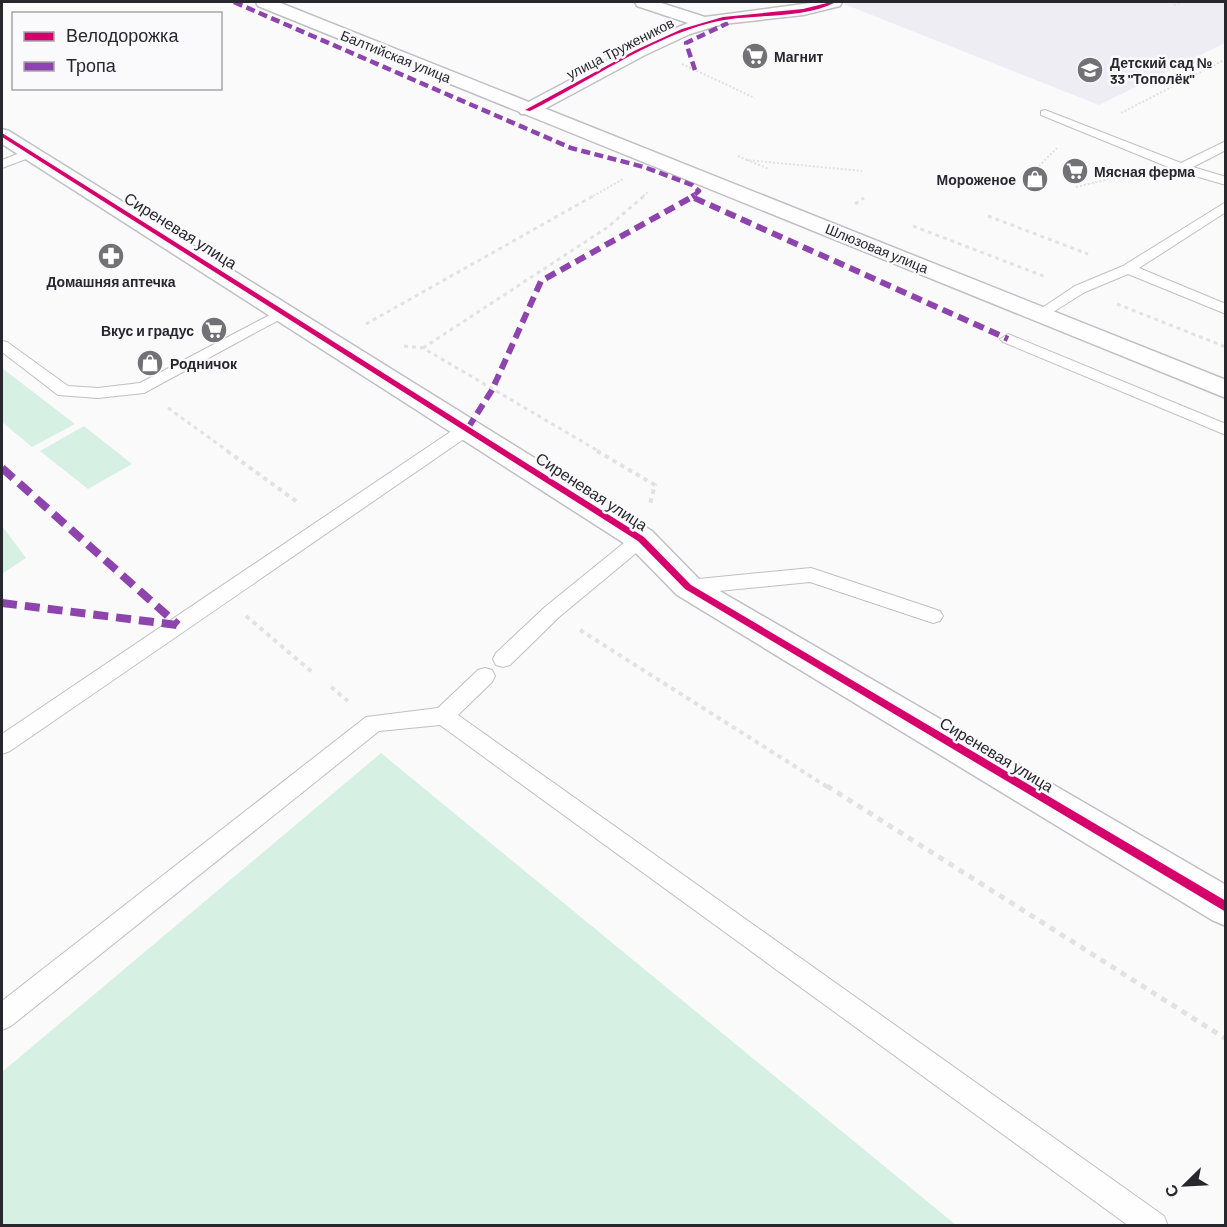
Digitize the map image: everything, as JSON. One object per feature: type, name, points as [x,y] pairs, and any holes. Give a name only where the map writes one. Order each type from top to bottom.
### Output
[{"type":"street","name":"Балтийская улица","points":[[264,2],[528,110]]},
{"type":"street","points":[[643,2],[705,22]]},
{"type":"street","name":"улица Тружеников","points":[[528,110],[646,48],[705,22],[720,18],[796,12],[834,2]]},
{"type":"street","name":"Шлюзовая улица","points":[[528,110],[1226,390]]},
{"type":"street","name":"Сиреневая улица","points":[[2,135],[641,539],[688,587],[1226,908]]},
{"type":"lane","points":[[1045,113],[1182,168],[1226,181]]},
{"type":"lane","points":[[1182,168],[1226,145]]},
{"type":"lane","points":[[2,164],[30,153]]},
{"type":"lane","points":[[1040,314],[1080,290],[1128,269],[1226,206]]},
{"type":"lane","points":[[1128,269],[1226,310]]},
{"type":"lane","points":[[2,345],[64,391],[98,393],[144,388],[283,312]]},
{"type":"lane","points":[[1008,339],[1226,430]]},
{"type":"lane","points":[[2,745],[468,428]]},
{"type":"lane","points":[[503,659],[552,612],[641,539]]},
{"type":"lane","points":[[688,587],[812,575],[933,616]]},
{"type":"lane","points":[[2,1017],[374,723],[443,716],[485,676]]},
{"type":"lane","points":[[443,716],[1154,1226]]},
{"type":"path","points":[[1174,5],[1185,2]]},
{"type":"path","points":[[646,48],[755,98]]},
{"type":"path","points":[[1125,110],[1226,59]]},
{"type":"path","points":[[736,156],[779,173]]},
{"type":"path","points":[[747,159],[862,171]]},
{"type":"path","points":[[361,326],[624,179]]},
{"type":"path","points":[[423,348],[608,227],[650,190]]},
{"type":"path","points":[[864,198],[855,204],[866,208]]},
{"type":"path","points":[[988,216],[1128,269]]},
{"type":"path","points":[[909,224],[1226,347]]},
{"type":"path","points":[[144,388],[327,524]]},
{"type":"path","points":[[222,595],[312,672]]},
{"type":"path","points":[[552,612],[1226,1039]]},
{"type":"shaded area","name":"Детский сад № 33 \"Тополёк\"","points":[[852,2],[1225,2],[1225,43],[1099,105],[844,4]]},
{"type":"green space","points":[[2,368],[75,424],[32,447],[2,422]]},
{"type":"green space","points":[[84,426],[132,464],[88,489],[40,451]]},
{"type":"green space","points":[[2,526],[26,558],[2,574]]},
{"type":"green space","points":[[381,753],[956,1225],[2,1225],[2,1072]]},
{"type":"marked path","points":[[234,2],[571,148],[644,167],[692,185],[699,191],[692,197]]},
{"type":"marked path","points":[[695,70],[686,43],[728,23]]},
{"type":"marked path","points":[[468,428],[492,390],[541,281],[692,197],[1008,339]]},
{"type":"marked path","points":[[2,468],[178,625]]},
{"type":"marked path","points":[[2,603],[177,625]]},
{"type":"cycle path","points":[[528,110],[638,51],[684,30],[723,18],[803,10],[834,2]]},
{"type":"cycle path","points":[[2,135],[641,539],[688,587],[1226,907]]},
{"type":"place","name":"Магнит","points":[[755,56]]},
{"type":"place","name":"Детский сад № 33 \"Тополёк\"","points":[[1090,70]]},
{"type":"place","name":"Мясная ферма","points":[[1075,171]]},
{"type":"place","name":"Мороженое","points":[[1035,179]]},
{"type":"place","name":"Домашняя аптечка","points":[[111,256]]},
{"type":"place","name":"Вкус и градус","points":[[214,330]]},
{"type":"place","name":"Родничок","points":[[150,363]]}]
